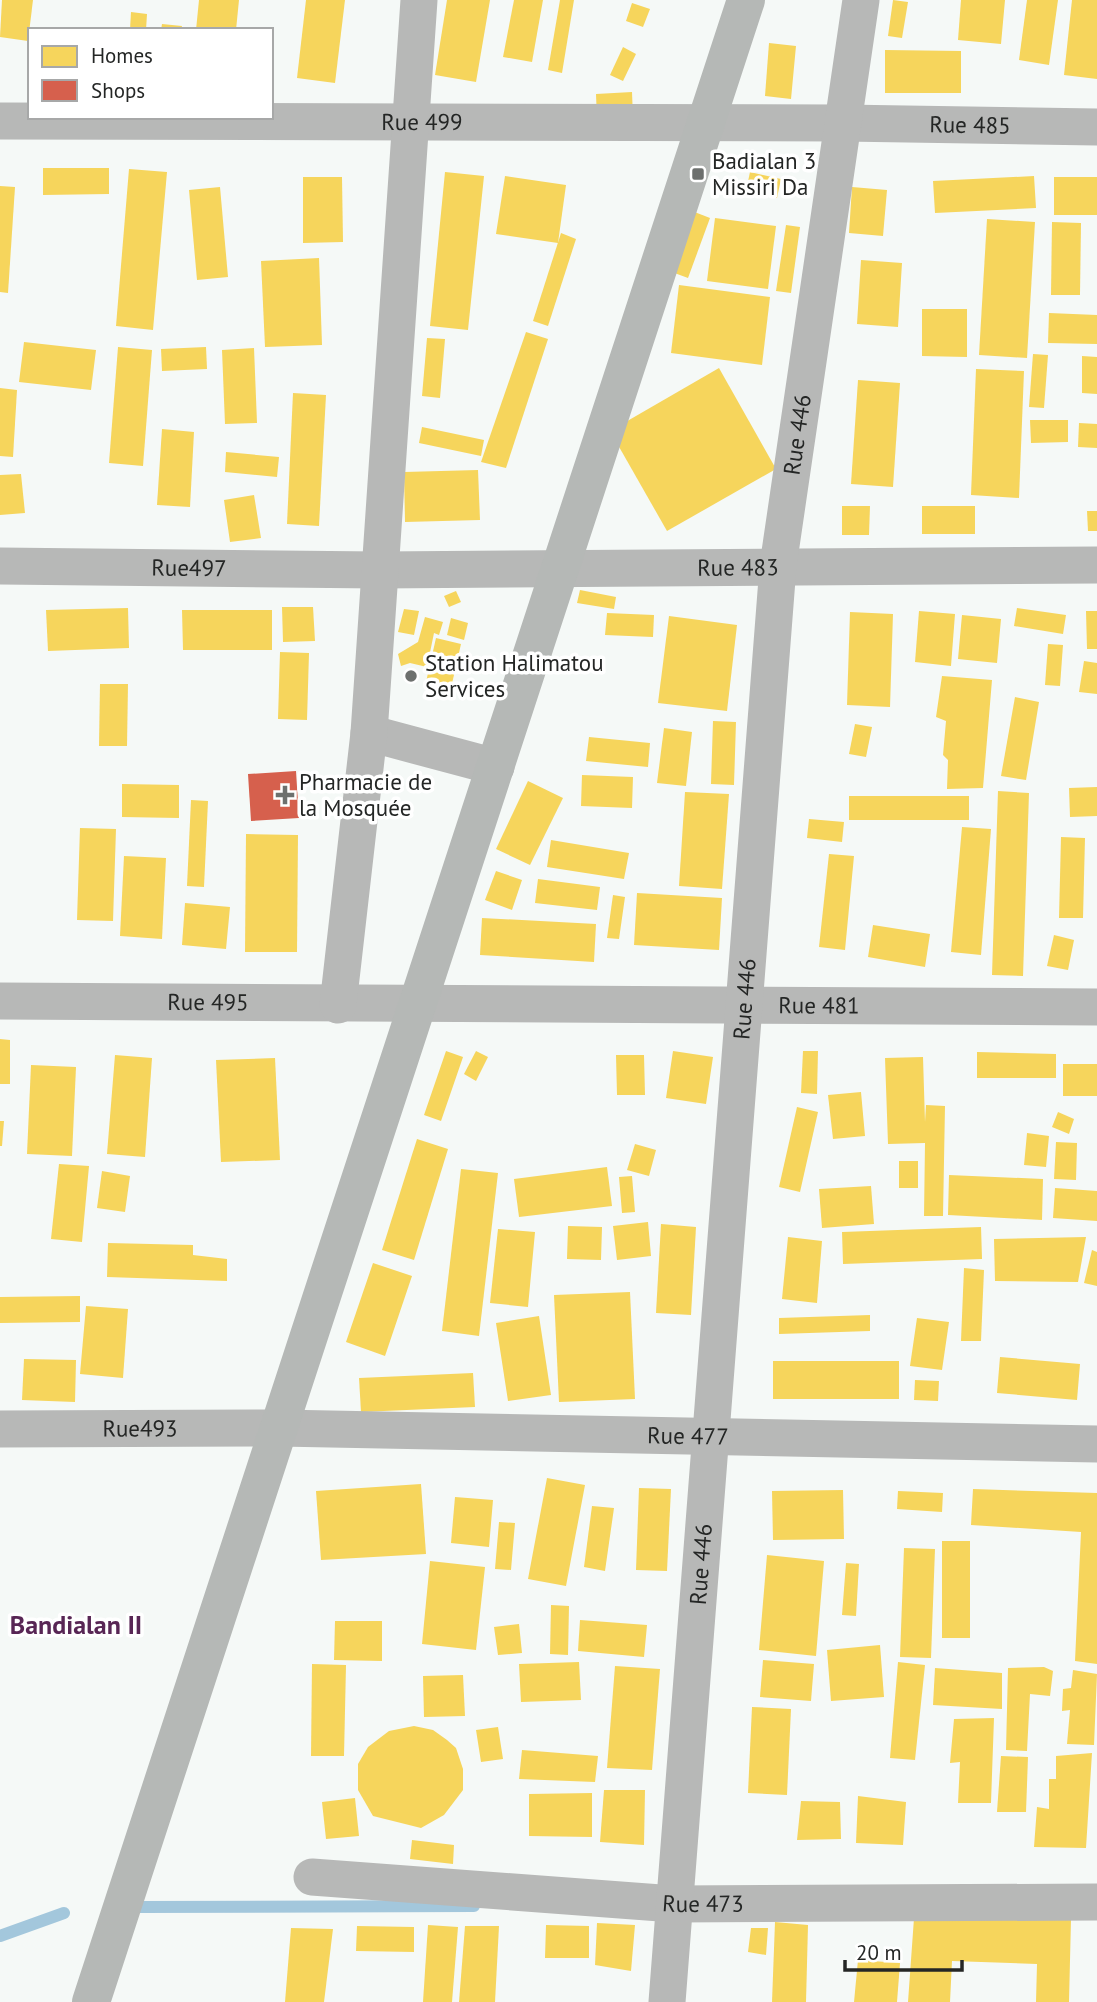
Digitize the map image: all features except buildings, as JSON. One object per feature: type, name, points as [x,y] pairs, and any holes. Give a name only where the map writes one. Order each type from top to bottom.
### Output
[{"type":"street","points":[[338,1005],[369,733],[419,0]]},
{"type":"street","points":[[91,2002],[746,0]]},
{"type":"street","name":"Rue 446","points":[[667,2002],[778,566],[861,0]]},
{"type":"street","name":"Rue 499","points":[[0,121],[843,123]]},
{"type":"street","name":"Rue 485","points":[[843,123],[1097,127]]},
{"type":"street","name":"Rue 483","points":[[379,570],[1097,565]]},
{"type":"street","name":"Rue497","points":[[0,566],[379,570]]},
{"type":"street","points":[[369,733],[496,767]]},
{"type":"street","name":"Rue 495","points":[[0,1001],[416,1005]]},
{"type":"street","name":"Rue 481","points":[[416,1005],[1097,1007]]},
{"type":"street","name":"Rue493","points":[[0,1429],[279,1428]]},
{"type":"street","name":"Rue 477","points":[[279,1428],[1097,1444]]},
{"type":"street","name":"Rue 473","points":[[312,1877],[674,1904],[1097,1902]]},
{"type":"waterway","points":[[138,1907],[474,1906]]},
{"type":"waterway","points":[[0,1936],[64,1913]]},
{"type":"place","name":"Badialan 3 Missiri Da","points":[[698,174]]},
{"type":"place","name":"Station Halimatou Services","points":[[411,676]]},
{"type":"place","name":"Pharmacie de la Mosquée","points":[[285,795]]},
{"type":"district","name":"Bandialan II","points":[[76,1625]]}]
